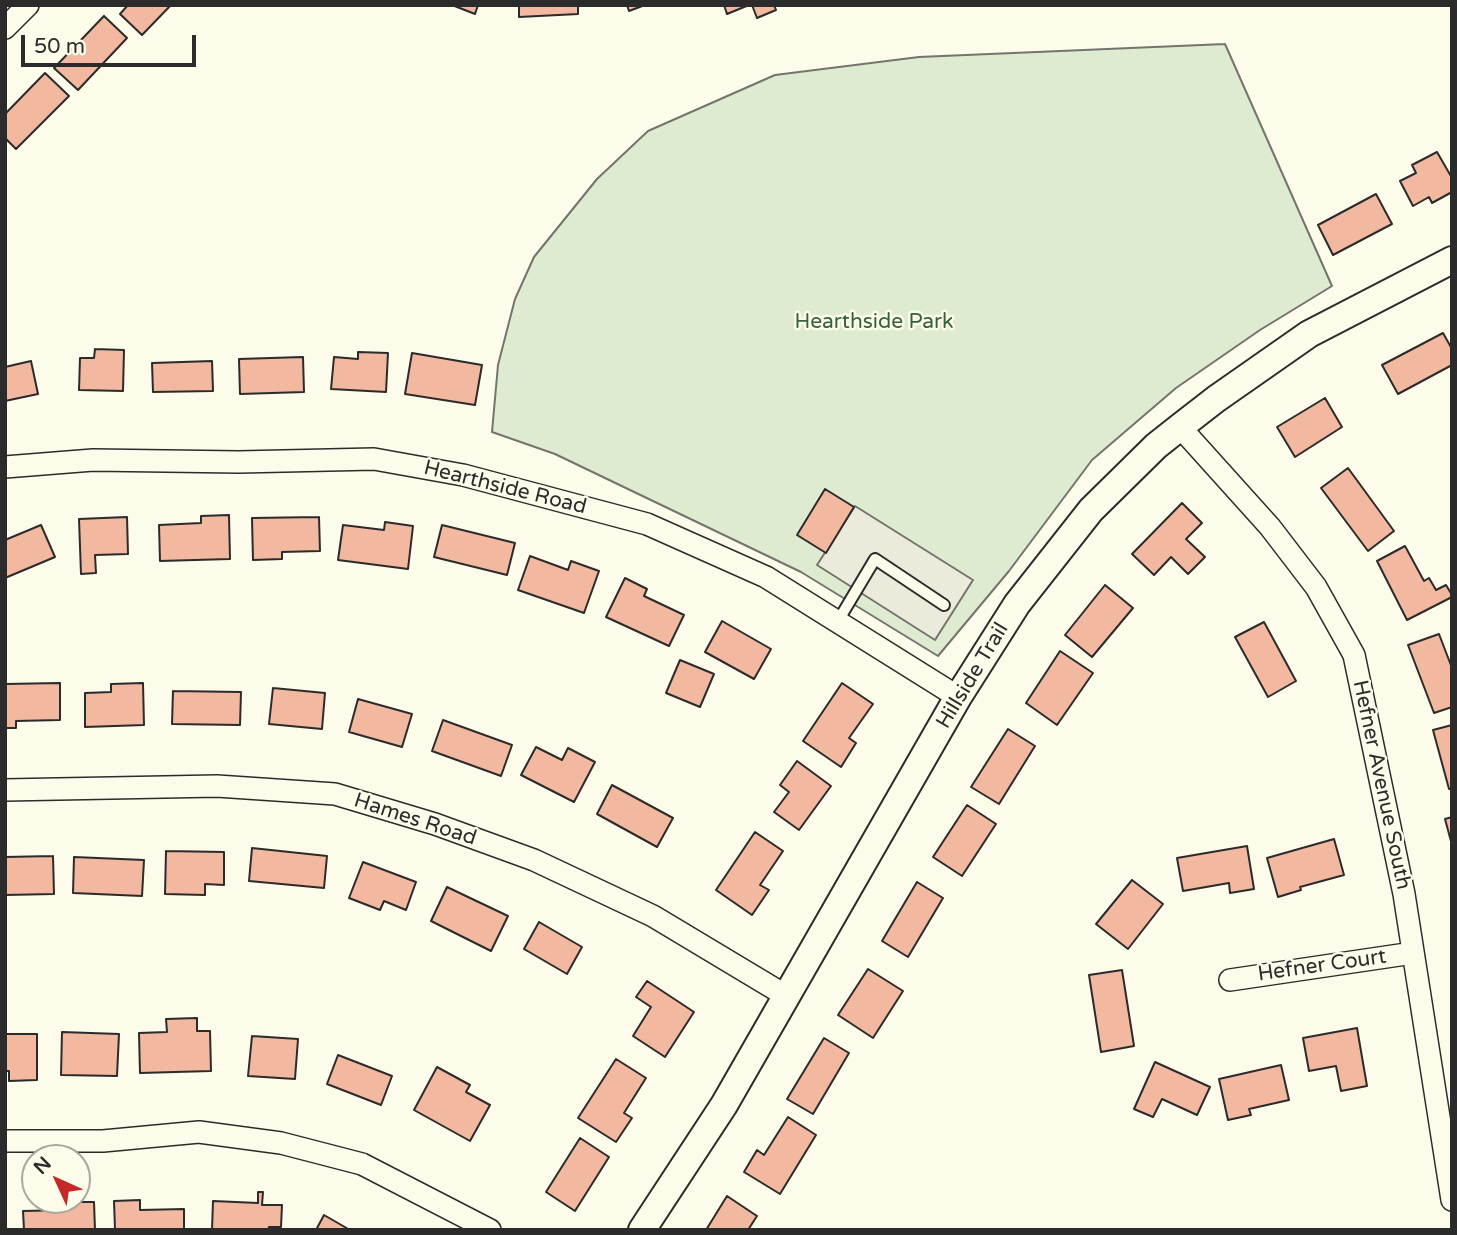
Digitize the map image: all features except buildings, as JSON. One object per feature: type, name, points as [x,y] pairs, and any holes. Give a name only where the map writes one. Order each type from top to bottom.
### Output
[{"type":"street","points":[[5,28],[28,5]]},
{"type":"street","name":"Hillside Trail","points":[[642,1230],[724,1105],[788,997],[958,696],[1017,604],[1091,510],[1156,446],[1216,399],[1309,334],[1452,260]]},
{"type":"street","name":"Hefner Avenue South","points":[[1180,427],[1270,527],[1316,587],[1354,655],[1404,894],[1452,1200]]},
{"type":"street","name":"Hearthside Road","points":[[5,467],[93,460],[239,462],[374,459],[463,475],[647,524],[766,577],[958,696]]},
{"type":"street","name":"Hames Road","points":[[5,790],[217,786],[335,794],[435,824],[534,860],[653,916],[788,997]]},
{"type":"street","name":"Hefner Court","points":[[1230,979],[1413,953]]},
{"type":"street","points":[[5,1141],[103,1141],[199,1132],[281,1143],[362,1164],[490,1230]]},
{"type":"lane","points":[[838,621],[875,559],[944,606]]},
{"type":"green space","name":"Hearthside Park","points":[[1225,44],[1332,286],[1260,330],[1176,388],[1092,460],[1009,571],[938,656],[801,572],[555,454],[492,432],[498,365],[515,299],[534,257],[597,179],[648,131],[775,75],[919,57]]},
{"type":"shaded area","points":[[855,506],[973,580],[935,640],[817,565]]}]
